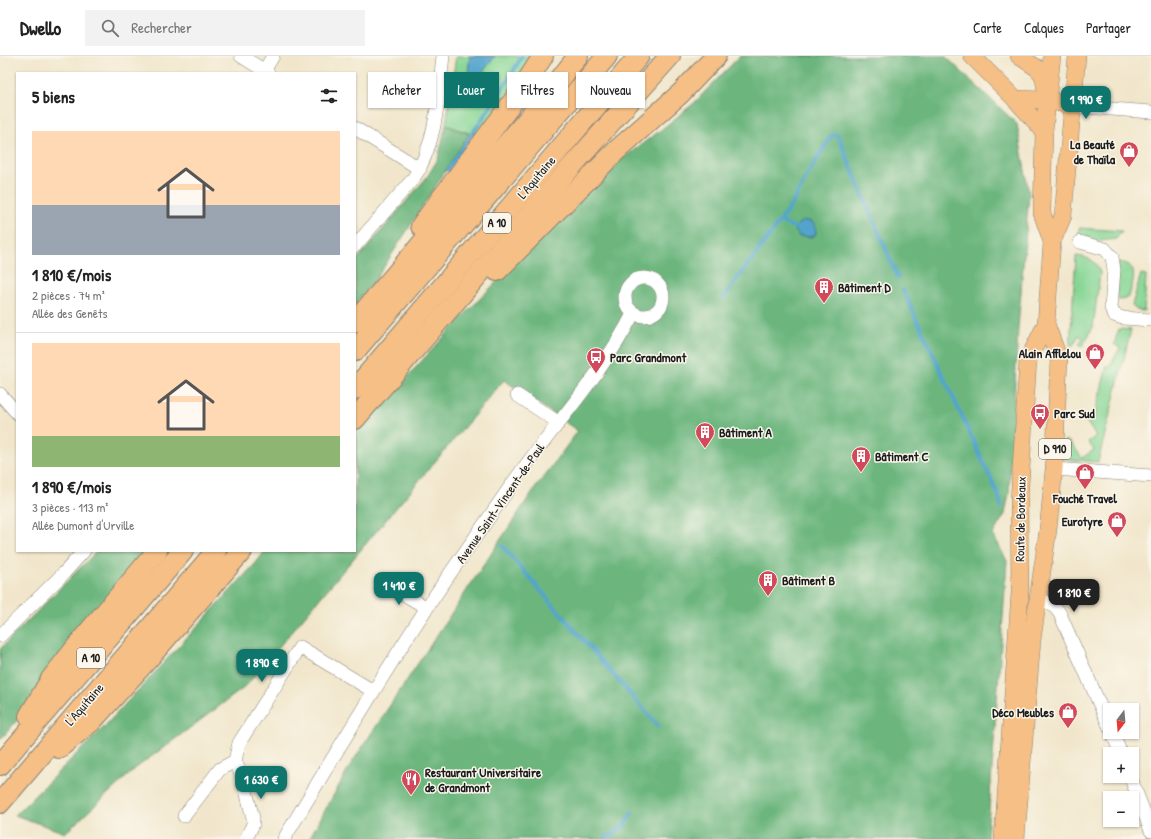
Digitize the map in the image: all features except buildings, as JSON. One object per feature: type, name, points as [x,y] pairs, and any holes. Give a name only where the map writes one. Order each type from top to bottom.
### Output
[{"type":"highway","points":[[356,319],[394,260],[520,92],[543,56]]},
{"type":"highway","points":[[356,320],[539,106],[578,56]]},
{"type":"highway","name":"L'Aquitaine","points":[[356,350],[607,56]]},
{"type":"highway","name":"L'Aquitaine","points":[[356,388],[639,56]]},
{"type":"highway","points":[[356,418],[556,184],[670,56]]},
{"type":"highway","points":[[428,332],[480,288],[617,150],[681,93],[716,56]]},
{"type":"highway","points":[[0,765],[52,678],[156,552]]},
{"type":"highway","name":"L'Aquitaine","points":[[0,765],[182,552]]},
{"type":"highway","name":"L'Aquitaine","points":[[0,802],[215,552]]},
{"type":"highway","points":[[20,779],[91,722],[153,654],[241,552]]},
{"type":"main road","points":[[972,56],[1015,99],[1044,131]]},
{"type":"main road","points":[[1019,56],[1043,74],[1047,100]]},
{"type":"main road","name":"D 910","points":[[1052,56],[1044,131],[1042,213],[1052,242]]},
{"type":"main road","name":"D 910","points":[[1052,242],[1063,216],[1077,56]]},
{"type":"main road","points":[[1015,99],[1047,100],[1072,106]]},
{"type":"main road","name":"Route de Bordeaux","points":[[1003,839],[1020,592],[1019,501],[1028,360],[1046,324],[1052,242]]},
{"type":"main road","name":"Route de Bordeaux","points":[[1016,839],[1029,669],[1051,507],[1054,469],[1059,359],[1046,324]]},
{"type":"street","points":[[241,56],[266,72],[273,56]]},
{"type":"street","points":[[356,245],[420,169],[428,148],[435,121],[443,56]]},
{"type":"street","points":[[1072,106],[1151,112]]},
{"type":"street","points":[[356,129],[420,169]]},
{"type":"street","points":[[1080,242],[1104,249],[1112,257],[1114,270],[1111,308],[1114,314],[1124,318],[1151,320]]},
{"type":"street","name":"Avenue Saint-Vincent-de-Paul","points":[[284,839],[373,691],[426,608],[516,479],[596,374],[617,344],[633,314]]},
{"type":"street","points":[[0,394],[16,412]]},
{"type":"street","points":[[517,395],[559,423]]},
{"type":"street","points":[[1054,469],[1151,476]]},
{"type":"street","points":[[0,636],[59,579],[83,552]]},
{"type":"street","points":[[385,583],[426,608]]},
{"type":"street","points":[[1038,599],[1051,603],[1057,608],[1103,711]]},
{"type":"street","points":[[246,839],[253,824],[253,818],[243,779],[235,761],[239,743],[300,647],[373,691]]},
{"type":"street","points":[[184,816],[220,769],[235,761]]},
{"type":"street","points":[[1133,783],[1151,831]]},
{"type":"green space","points":[[456,56],[532,56],[522,72],[507,72],[507,95],[499,107],[499,72],[454,72]]},
{"type":"green space","points":[[740,56],[945,56],[1017,124],[1029,194],[1018,328],[1009,493],[1005,514],[993,534],[1007,561],[987,839],[309,839],[351,764],[531,494],[578,431],[504,380],[245,687],[136,768],[65,833],[15,815],[105,726],[256,563],[264,552],[356,552],[356,433],[462,317],[608,169],[693,104]]},
{"type":"green space","points":[[448,108],[499,108],[480,137],[446,125]]},
{"type":"green space","points":[[446,125],[469,134],[376,279],[356,303],[356,261],[427,177],[438,159]]},
{"type":"green space","points":[[1079,228],[1122,231],[1116,239],[1090,242],[1078,240]]},
{"type":"green space","points":[[1076,256],[1085,257],[1092,260],[1097,265],[1100,273],[1093,327],[1082,347],[1079,345],[1083,338],[1079,335],[1072,347],[1070,345]]},
{"type":"green space","points":[[1120,262],[1131,267],[1134,276],[1129,297],[1119,300],[1116,294],[1118,265]]},
{"type":"green space","points":[[1141,274],[1146,275],[1144,311],[1137,310],[1132,305]]},
{"type":"green space","points":[[1119,329],[1131,330],[1098,462],[1063,459],[1065,440],[1071,443],[1082,458],[1094,450],[1088,442],[1096,436],[1082,415],[1094,418],[1107,366],[1109,368],[1120,348],[1114,344]]},
{"type":"green space","points":[[96,552],[153,552],[40,694],[0,740],[0,649]]},
{"type":"water","points":[[470,56],[495,56],[483,72],[468,72]]},
{"type":"water","points":[[803,221],[810,221],[813,223],[816,234],[812,237],[799,236],[795,230],[798,224]]},
{"type":"waterway","points":[[448,170],[509,79],[522,56]]},
{"type":"waterway","points":[[780,221],[793,203],[804,181],[831,136],[838,136],[898,278]]},
{"type":"waterway","points":[[724,297],[780,221],[800,230]]},
{"type":"waterway","points":[[903,290],[999,496],[1001,506]]},
{"type":"waterway","points":[[502,546],[658,726]]},
{"type":"waterway","points":[[605,839],[624,826],[632,813]]},
{"type":"place","name":"La Beauté de Thaïla","points":[[1129,168]]},
{"type":"place","name":"Bâtiment D","points":[[824,304]]},
{"type":"place","name":"Alain Afflelou","points":[[1095,370]]},
{"type":"place","name":"Parc Grandmont","points":[[596,374]]},
{"type":"place","name":"Parc Sud","points":[[1040,430]]},
{"type":"place","name":"Bâtiment A","points":[[705,449]]},
{"type":"place","name":"Bâtiment C","points":[[861,473]]},
{"type":"place","name":"Fouché Travel","points":[[1085,490]]},
{"type":"place","name":"Eurotyre","points":[[1117,538]]},
{"type":"place","name":"Bâtiment B","points":[[768,597]]},
{"type":"place","name":"Déco Meubles","points":[[1068,729]]},
{"type":"place","name":"Restaurant Universitaire de Grandmont","points":[[411,796]]}]
